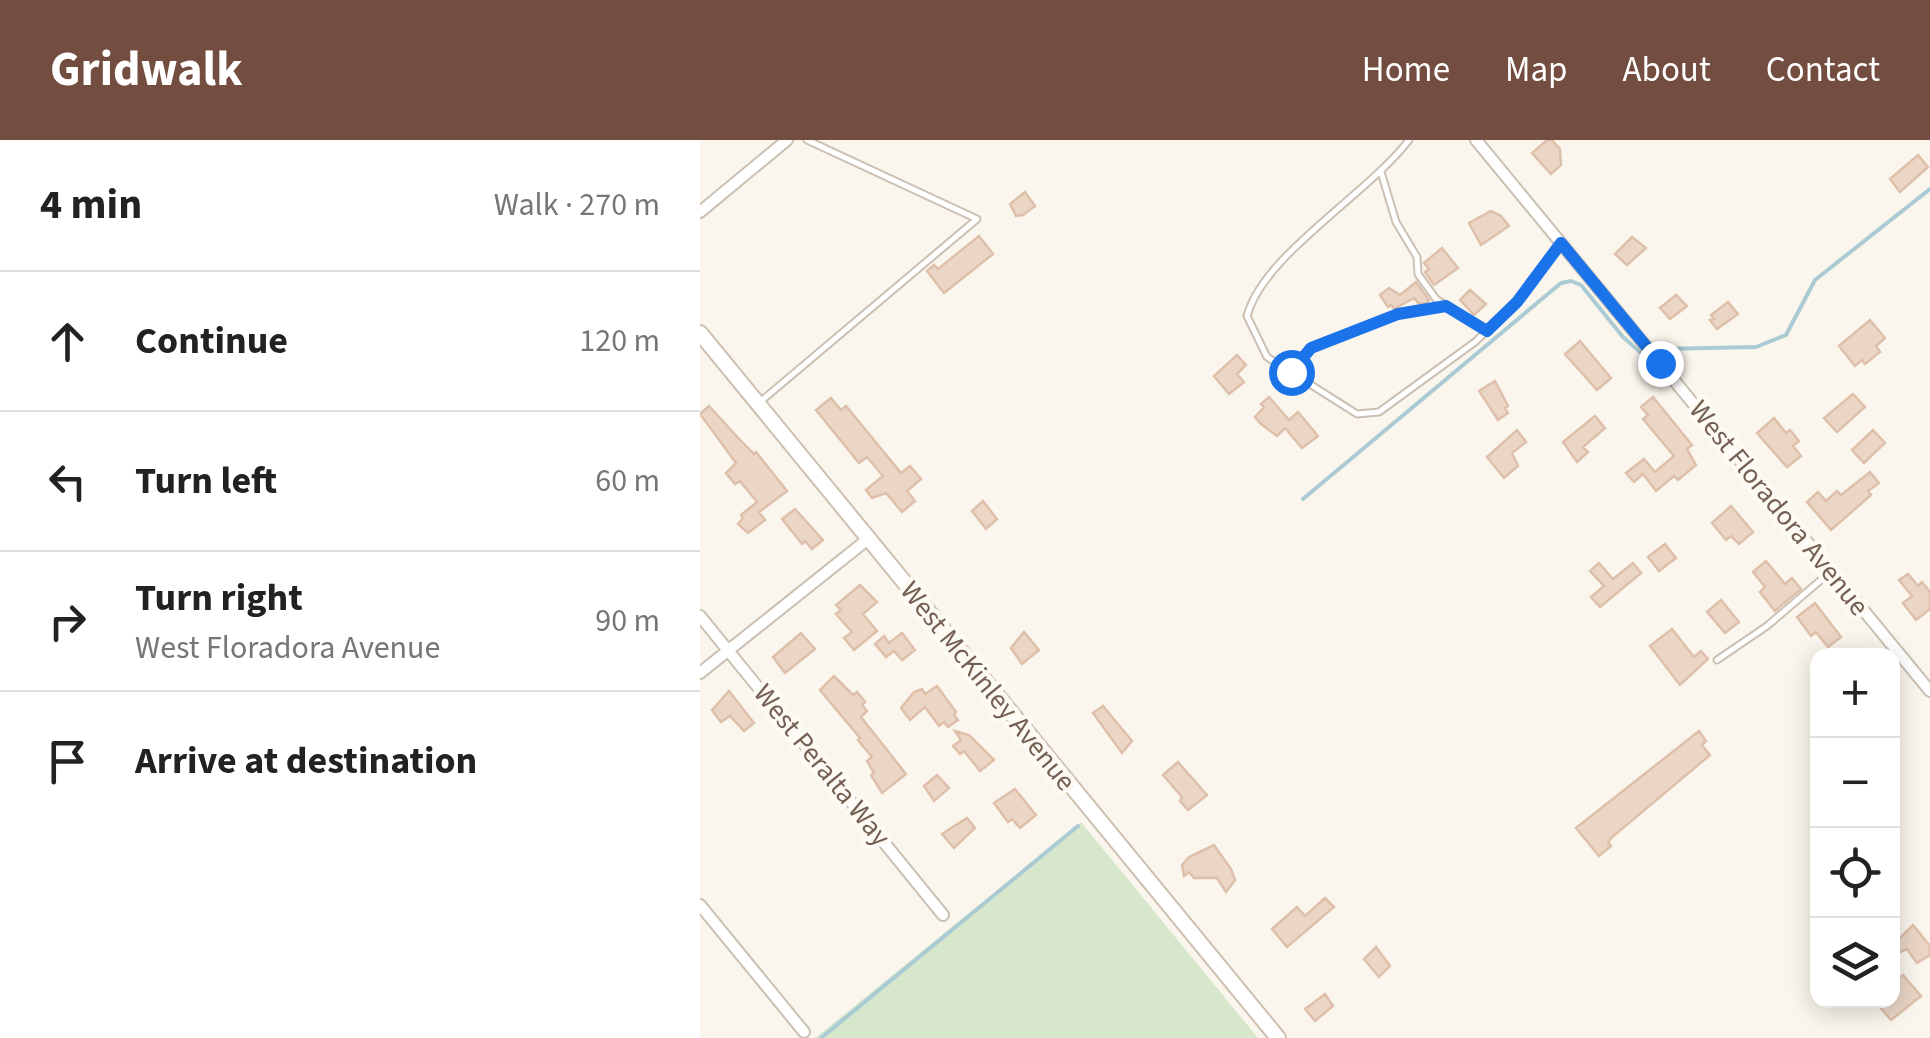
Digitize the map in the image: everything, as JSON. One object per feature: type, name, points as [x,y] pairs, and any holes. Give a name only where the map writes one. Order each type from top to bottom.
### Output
[{"type":"main road","name":"West McKinley Avenue","points":[[700,333],[1278,1038]]},
{"type":"street","points":[[700,212],[788,140]]},
{"type":"street","name":"West Floradora Avenue","points":[[1476,140],[1930,691]]},
{"type":"street","points":[[700,673],[868,539]]},
{"type":"street","name":"West Peralta Way","points":[[700,616],[944,915]]},
{"type":"street","points":[[700,905],[804,1032]]},
{"type":"lane","points":[[758,404],[977,219],[806,140]]},
{"type":"lane","points":[[1409,140],[1381,172],[1268,273],[1252,298],[1247,316],[1267,357],[1357,414],[1379,412],[1487,331],[1517,302],[1561,243]]},
{"type":"lane","points":[[1381,172],[1396,222],[1417,257],[1418,274],[1436,300],[1487,331]]},
{"type":"lane","points":[[1291,372],[1311,348],[1398,314],[1446,306]]},
{"type":"lane","points":[[1717,660],[1766,626],[1831,571]]},
{"type":"green space","points":[[1081,822],[1258,1038],[815,1038]]},
{"type":"building","points":[[1547,140],[1560,149],[1561,165],[1551,174],[1532,153]]},
{"type":"building","points":[[1918,155],[1928,167],[1900,192],[1890,179]]},
{"type":"building","points":[[1025,192],[1035,206],[1016,216],[1010,204]]},
{"type":"building","points":[[1491,211],[1509,226],[1481,245],[1469,223]]},
{"type":"building","points":[[979,236],[993,254],[944,293],[927,271],[934,265],[938,269]]},
{"type":"building","points":[[1632,237],[1646,248],[1627,265],[1615,254]]},
{"type":"building","points":[[1442,248],[1458,268],[1434,285],[1424,263]]},
{"type":"building","points":[[1416,282],[1429,300],[1426,303],[1419,304],[1414,298],[1394,309],[1380,295],[1389,288],[1400,295]]},
{"type":"building","points":[[1470,290],[1486,304],[1474,315],[1460,300]]},
{"type":"building","points":[[1676,295],[1687,306],[1670,319],[1660,308]]},
{"type":"building","points":[[1728,302],[1738,314],[1717,329],[1711,315]]},
{"type":"building","points":[[1870,320],[1885,338],[1876,346],[1880,352],[1865,364],[1862,360],[1855,366],[1839,346]]},
{"type":"building","points":[[1580,341],[1611,378],[1597,390],[1565,354]]},
{"type":"building","points":[[1237,355],[1246,365],[1237,374],[1244,382],[1229,394],[1214,376]]},
{"type":"building","points":[[1495,381],[1508,406],[1508,413],[1498,420],[1479,391]]},
{"type":"building","points":[[1853,394],[1865,407],[1837,432],[1824,418]]},
{"type":"building","points":[[1269,397],[1289,420],[1298,412],[1318,436],[1302,448],[1285,428],[1277,436],[1261,424],[1255,417]]},
{"type":"building","points":[[1653,397],[1692,445],[1687,449],[1696,465],[1656,491],[1643,474],[1634,482],[1626,473],[1644,459],[1655,472],[1674,456],[1643,419],[1648,415],[1641,407]]},
{"type":"building","points":[[831,398],[841,410],[846,406],[901,473],[910,466],[921,479],[907,491],[915,501],[902,512],[886,493],[872,498],[866,490],[883,476],[867,457],[859,463],[816,410]]},
{"type":"building","points":[[709,406],[756,452],[787,491],[759,512],[765,520],[748,533],[738,524],[741,515],[757,502],[740,481],[735,484],[726,473],[736,463],[700,414]]},
{"type":"building","points":[[1595,416],[1605,428],[1583,447],[1588,452],[1577,462],[1563,442]]},
{"type":"building","points":[[1774,418],[1799,441],[1793,446],[1801,456],[1787,467],[1757,433]]},
{"type":"building","points":[[1517,430],[1526,442],[1512,453],[1518,466],[1504,478],[1487,457]]},
{"type":"building","points":[[1873,430],[1885,443],[1864,463],[1852,450]]},
{"type":"building","points":[[1870,472],[1879,483],[1868,491],[1871,495],[1831,530],[1807,502],[1818,492],[1826,501],[1837,491],[1841,495]]},
{"type":"building","points":[[983,501],[997,519],[986,529],[972,511]]},
{"type":"building","points":[[1731,506],[1753,532],[1739,544],[1731,536],[1726,540],[1712,523]]},
{"type":"building","points":[[795,509],[823,540],[812,549],[805,541],[802,544],[782,519]]},
{"type":"building","points":[[1665,544],[1676,558],[1659,571],[1648,557]]},
{"type":"building","points":[[1766,561],[1785,584],[1792,578],[1801,589],[1775,611],[1760,592],[1765,587],[1753,572]]},
{"type":"building","points":[[1599,563],[1613,579],[1633,563],[1641,573],[1600,607],[1591,597],[1604,586],[1590,571]]},
{"type":"building","points":[[1908,574],[1930,592],[1930,609],[1916,620],[1903,603],[1912,596],[1899,580]]},
{"type":"building","points":[[860,585],[877,602],[863,614],[877,631],[854,650],[844,638],[852,632],[836,614],[841,610],[836,605]]},
{"type":"building","points":[[1721,600],[1739,622],[1725,633],[1707,612]]},
{"type":"building","points":[[1815,603],[1841,637],[1828,647],[1816,632],[1811,636],[1797,617]]},
{"type":"building","points":[[1672,629],[1694,657],[1701,651],[1708,659],[1680,685],[1650,646]]},
{"type":"building","points":[[1024,632],[1039,650],[1022,664],[1011,648]]},
{"type":"building","points":[[801,633],[815,649],[785,673],[773,657]]},
{"type":"building","points":[[902,633],[915,650],[902,660],[894,651],[886,657],[875,644],[884,636],[889,643]]},
{"type":"building","points":[[834,676],[865,702],[862,705],[867,711],[861,717],[906,774],[882,793],[867,761],[872,757],[820,690]]},
{"type":"building","points":[[937,686],[958,720],[948,727],[944,722],[939,726],[925,707],[910,720],[901,708],[914,692],[922,689],[925,694]]},
{"type":"building","points":[[729,691],[754,723],[744,731],[730,716],[721,722],[712,710]]},
{"type":"building","points":[[1103,706],[1132,741],[1122,753],[1093,713]]},
{"type":"building","points":[[955,731],[969,735],[994,760],[980,771],[964,751],[960,754],[953,746],[961,740]]},
{"type":"building","points":[[1699,731],[1706,741],[1702,745],[1710,755],[1611,838],[1611,846],[1599,856],[1576,828]]},
{"type":"building","points":[[1178,762],[1207,795],[1188,810],[1163,775]]},
{"type":"building","points":[[937,775],[949,788],[934,801],[924,786]]},
{"type":"building","points":[[1015,789],[1036,815],[1020,828],[1012,819],[1008,822],[994,803]]},
{"type":"building","points":[[967,818],[975,828],[954,848],[942,834]]},
{"type":"building","points":[[1214,845],[1235,880],[1226,892],[1217,878],[1194,878],[1189,872],[1184,876],[1182,865],[1189,857]]},
{"type":"building","points":[[1325,898],[1334,907],[1287,947],[1272,929],[1297,907],[1305,916]]},
{"type":"building","points":[[1913,925],[1930,946],[1930,955],[1917,963],[1907,949],[1900,952],[1900,938]]},
{"type":"building","points":[[1376,947],[1390,966],[1379,977],[1364,959]]},
{"type":"building","points":[[1903,975],[1921,996],[1891,1020],[1881,1008],[1900,1008]]},
{"type":"building","points":[[1325,994],[1333,1006],[1315,1021],[1305,1009]]},
{"type":"waterway","points":[[1661,349],[1756,347],[1786,335],[1815,280],[1930,189]]},
{"type":"waterway","points":[[1303,499],[1561,283],[1581,285],[1640,352]]},
{"type":"waterway","points":[[821,1038],[1078,826]]},
{"type":"route","points":[[1291,372],[1311,348],[1398,314],[1446,306],[1487,331],[1517,302],[1561,243],[1660,363]]}]
